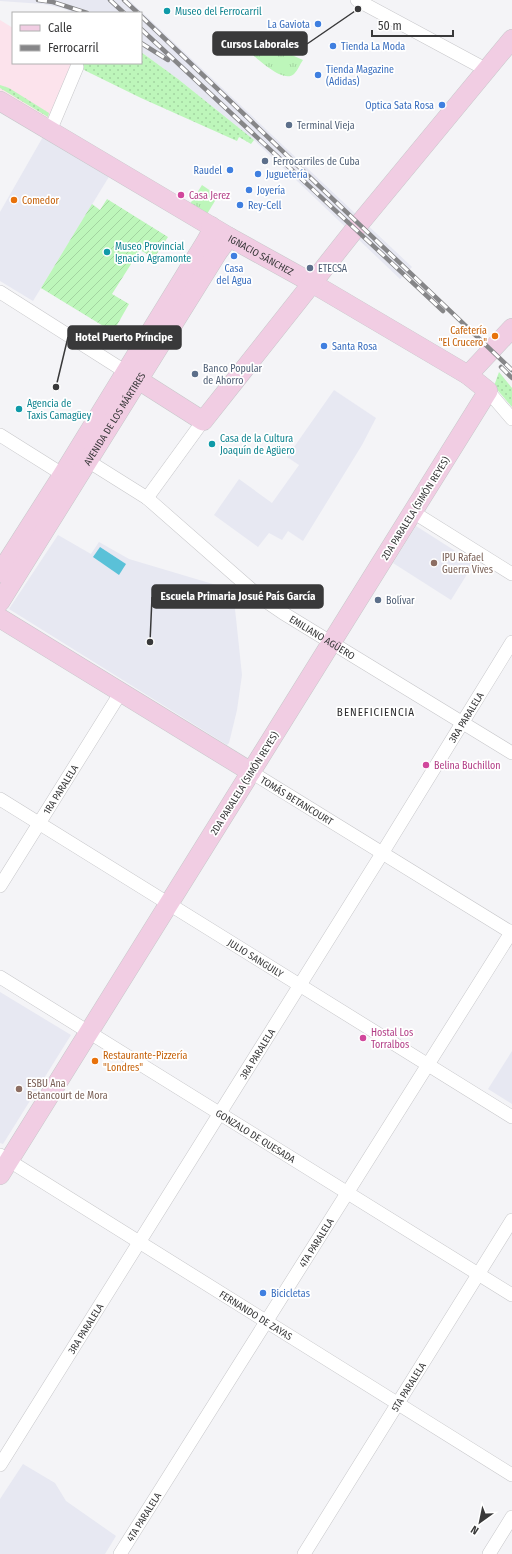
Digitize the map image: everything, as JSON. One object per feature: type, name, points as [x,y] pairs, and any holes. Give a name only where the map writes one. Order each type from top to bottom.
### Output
[{"type":"street","points":[[357,0],[487,70]]},
{"type":"street","points":[[147,498],[204,421],[312,283],[405,167],[512,39]]},
{"type":"street","points":[[50,131],[76,67]]},
{"type":"street","name":"IGNACIO SÁNCHEZ","points":[[0,102],[50,131],[212,240],[229,237],[312,283],[468,375],[488,391],[512,419]]},
{"type":"street","name":"AVENIDA DE LOS MÁRTIRES","points":[[0,602],[69,478],[132,376],[212,240]]},
{"type":"street","points":[[0,292],[204,421]]},
{"type":"street","points":[[468,375],[512,328]]},
{"type":"street","name":"AVENIDA DE LOS MÁRTIRES","points":[[0,573],[69,478],[88,461],[132,376]]},
{"type":"street","name":"2DA PARALELA (SIMÓN REYES)","points":[[3,1164],[89,1032],[488,391]]},
{"type":"street","points":[[0,435],[69,478]]},
{"type":"street","name":"EMILIANO AGÜERO","points":[[88,461],[147,498],[261,598],[283,613],[512,753]]},
{"type":"street","points":[[413,512],[512,574]]},
{"type":"street","name":"TOMÁS BETANCOURT","points":[[0,618],[512,932]]},
{"type":"street","name":"3RA PARALELA","points":[[0,1465],[512,642]]},
{"type":"street","name":"1RA PARALELA","points":[[0,886],[121,692]]},
{"type":"street","name":"JULIO SANGUILY","points":[[0,798],[512,1117]]},
{"type":"street","name":"4TA PARALELA","points":[[120,1554],[512,932]]},
{"type":"street","name":"GONZALO DE QUESADA","points":[[0,977],[512,1295]]},
{"type":"street","name":"FERNANDO DE ZAYAS","points":[[3,1164],[139,1241],[512,1475]]},
{"type":"street","name":"5TA PARALELA","points":[[304,1554],[512,1220]]},
{"type":"street","points":[[489,1554],[512,1517]]},
{"type":"shaded area","points":[[129,0],[142,12],[72,12],[62,8],[43,4],[0,1]]},
{"type":"shaded area","points":[[142,12],[412,267],[400,279],[254,140],[178,79],[142,53]]},
{"type":"shaded area","points":[[0,20],[12,27],[12,64],[71,64],[77,67],[50,131],[0,101]]},
{"type":"shaded area","points":[[44,135],[110,175],[33,301],[0,281],[0,212]]},
{"type":"shaded area","points":[[334,390],[376,418],[362,445],[303,541],[288,531],[282,540],[269,533],[258,547],[214,515],[239,479],[272,503],[299,465],[287,457]]},
{"type":"shaded area","name":"IPU Rafael Guerra Vives","points":[[416,526],[474,563],[451,600],[393,563]]},
{"type":"shaded area","points":[[58,535],[91,554],[99,542],[129,559],[233,590],[242,675],[237,710],[229,743],[227,745],[9,609]]},
{"type":"shaded area","name":"ESBU Ana Betancourt de Mora","points":[[0,992],[71,1035],[3,1144],[0,1143]]},
{"type":"shaded area","points":[[512,1051],[512,1104],[488,1089]]},
{"type":"shaded area","points":[[23,1464],[55,1483],[66,1501],[116,1536],[105,1554],[0,1554],[0,1499]]},
{"type":"green space","points":[[256,39],[303,60],[294,74],[283,76],[277,73],[248,51]]},
{"type":"green space","points":[[142,53],[178,79],[254,140],[251,144],[239,137],[237,141],[141,98],[75,64],[142,64]]},
{"type":"green space","points":[[0,85],[9,88],[49,113],[48,117],[0,88]]},
{"type":"green space","points":[[202,185],[218,196],[207,214],[190,204]]},
{"type":"green space","points":[[107,199],[168,237],[154,258],[140,250],[112,294],[129,304],[113,332],[41,288],[92,204],[100,210]]},
{"type":"green space","points":[[499,372],[512,388],[512,407],[494,386]]},
{"type":"water","points":[[100,547],[126,564],[119,575],[93,557]]},
{"type":"railway","points":[[38,0],[53,2],[84,12]]},
{"type":"railway","points":[[110,0],[123,12]]},
{"type":"railway","points":[[124,0],[137,12]]},
{"type":"railway","points":[[142,17],[512,370]]},
{"type":"railway","points":[[142,30],[443,311]]},
{"type":"railway","points":[[142,44],[168,60]]},
{"type":"railway","points":[[501,367],[512,378]]},
{"type":"place","name":"Cursos Laborales","points":[[358,9]]},
{"type":"place","name":"Museo del Ferrocarril","points":[[167,11]]},
{"type":"place","name":"La Gaviota","points":[[318,24]]},
{"type":"place","name":"Tienda La Moda","points":[[333,46]]},
{"type":"place","name":"Tienda Magazine (Adidas)","points":[[318,75]]},
{"type":"place","name":"Optica Sata Rosa","points":[[442,105]]},
{"type":"place","name":"Terminal Vieja","points":[[289,125]]},
{"type":"place","name":"Ferrocarriles de Cuba","points":[[265,161]]},
{"type":"place","name":"Raudel","points":[[230,170]]},
{"type":"place","name":"Juguetería","points":[[258,174]]},
{"type":"place","name":"Joyería","points":[[249,190]]},
{"type":"place","name":"Casa Jerez","points":[[181,195]]},
{"type":"place","name":"Comedor","points":[[14,200]]},
{"type":"place","name":"Rey-Cell","points":[[240,205]]},
{"type":"place","name":"Museo Provincial Ignacio Agramonte","points":[[107,252]]},
{"type":"place","name":"Casa del Agua","points":[[234,256]]},
{"type":"place","name":"ETECSA","points":[[310,268]]},
{"type":"place","name":"Cafetería \"El Crucero\"","points":[[495,336]]},
{"type":"place","name":"Santa Rosa","points":[[324,346]]},
{"type":"place","name":"Banco Popular de Ahorro","points":[[195,374]]},
{"type":"place","name":"Hotel Puerto Príncipe","points":[[56,387]]},
{"type":"place","name":"Agencia de Taxis Camagüey","points":[[19,409]]},
{"type":"place","name":"Casa de la Cultura Joaquín de Agüero","points":[[212,444]]},
{"type":"place","name":"IPU Rafael Guerra Vives","points":[[434,563]]},
{"type":"place","name":"Bolívar","points":[[378,600]]},
{"type":"place","name":"Escuela Primaria Josué País García","points":[[150,642]]},
{"type":"place","name":"Belina Buchillon","points":[[426,765]]},
{"type":"place","name":"Hostal Los Torralbos","points":[[363,1038]]},
{"type":"place","name":"Restaurante-Pizzería \"Londres\"","points":[[95,1061]]},
{"type":"place","name":"ESBU Ana Betancourt de Mora","points":[[19,1089]]},
{"type":"place","name":"Bicicletas","points":[[263,1293]]},
{"type":"district","name":"BENEFICIENCIA","points":[[376,712]]}]
